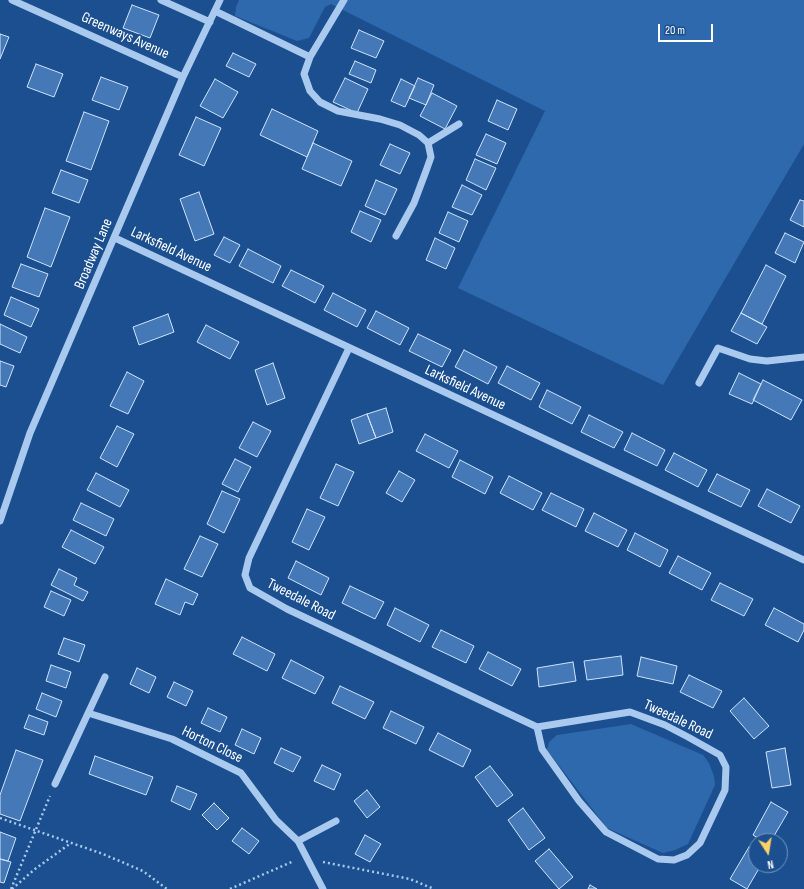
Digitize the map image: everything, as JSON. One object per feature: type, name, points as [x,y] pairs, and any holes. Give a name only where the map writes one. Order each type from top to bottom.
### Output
[{"type":"street","name":"Greenways Avenue","points":[[12,0],[183,77]]},
{"type":"street","points":[[161,0],[210,22]]},
{"type":"street","name":"Broadway Lane","points":[[0,521],[30,433],[183,77],[220,0]]},
{"type":"street","points":[[344,0],[310,57],[304,74],[310,91],[320,102],[338,111],[380,119],[400,125],[419,135],[428,143],[431,157],[414,203],[396,236]]},
{"type":"street","points":[[215,12],[310,57]]},
{"type":"street","points":[[428,143],[459,124]]},
{"type":"street","name":"Larksfield Avenue","points":[[115,238],[804,560]]},
{"type":"street","name":"Tweedale Road","points":[[349,348],[249,558],[245,575],[250,588],[287,609],[536,727],[630,712],[665,725],[720,755],[726,766],[725,790],[700,843],[687,855],[674,860],[658,859],[606,832],[579,801],[542,749],[536,727]]},
{"type":"street","points":[[699,383],[718,348],[750,359],[767,361],[804,357]]},
{"type":"street","points":[[55,784],[105,678]]},
{"type":"street","name":"Horton Close","points":[[88,714],[172,739],[241,773],[276,820],[298,841],[323,889]]},
{"type":"street","points":[[298,841],[336,821]]},
{"type":"path","points":[[12,889],[55,784]]},
{"type":"path","points":[[0,818],[72,843],[143,871],[167,889]]},
{"type":"path","points":[[12,889],[35,869],[72,843]]},
{"type":"path","points":[[230,889],[306,856],[334,866],[410,880],[434,889]]},
{"type":"shaded area","points":[[239,0],[804,0],[804,144],[663,385],[458,288],[545,111],[331,4],[325,7],[309,38],[297,41],[235,16],[236,7]]},
{"type":"shaded area","points":[[631,724],[703,755],[709,763],[714,776],[715,785],[688,844],[675,850],[663,853],[607,828],[547,750],[549,742],[557,735]]},
{"type":"building","points":[[132,5],[159,15],[150,38],[123,28]]},
{"type":"building","points":[[359,30],[384,41],[376,58],[351,48]]},
{"type":"building","points":[[0,34],[9,37],[0,59]]},
{"type":"building","points":[[233,53],[256,64],[249,77],[226,66]]},
{"type":"building","points":[[355,61],[376,70],[371,83],[349,74]]},
{"type":"building","points":[[36,64],[63,74],[54,97],[27,87]]},
{"type":"building","points":[[101,77],[128,87],[119,110],[92,100]]},
{"type":"building","points":[[345,78],[368,89],[357,113],[333,102]]},
{"type":"building","points":[[418,78],[434,85],[426,105],[409,98]]},
{"type":"building","points":[[215,79],[238,92],[223,118],[200,106]]},
{"type":"building","points":[[401,79],[415,86],[405,107],[391,101]]},
{"type":"building","points":[[432,93],[457,106],[445,129],[420,116]]},
{"type":"building","points":[[497,100],[517,109],[508,130],[488,121]]},
{"type":"building","points":[[272,109],[318,131],[307,157],[260,135]]},
{"type":"building","points":[[84,112],[109,121],[91,170],[66,161]]},
{"type":"building","points":[[196,117],[221,128],[204,166],[179,155]]},
{"type":"building","points":[[486,134],[506,143],[497,164],[476,155]]},
{"type":"building","points":[[313,143],[352,161],[341,186],[302,169]]},
{"type":"building","points":[[390,144],[410,153],[400,174],[380,165]]},
{"type":"building","points":[[475,159],[496,168],[486,190],[466,180]]},
{"type":"building","points":[[61,170],[88,180],[79,203],[52,193]]},
{"type":"building","points":[[376,180],[397,189],[385,215],[365,206]]},
{"type":"building","points":[[462,185],[482,195],[472,215],[452,207]]},
{"type":"building","points":[[199,192],[214,234],[195,241],[180,199]]},
{"type":"building","points":[[800,200],[804,201],[804,227],[790,220]]},
{"type":"building","points":[[45,208],[70,217],[51,267],[27,257]]},
{"type":"building","points":[[360,211],[381,220],[371,242],[351,232]]},
{"type":"building","points":[[448,212],[468,221],[459,242],[439,233]]},
{"type":"building","points":[[785,233],[804,242],[795,263],[775,253]]},
{"type":"building","points":[[224,237],[240,245],[230,263],[214,255]]},
{"type":"building","points":[[435,238],[455,248],[446,269],[426,260]]},
{"type":"building","points":[[248,249],[281,266],[273,283],[239,266]]},
{"type":"building","points":[[21,264],[48,274],[39,297],[12,287]]},
{"type":"building","points":[[766,265],[786,276],[762,324],[741,313]]},
{"type":"building","points":[[291,270],[324,286],[315,303],[282,286]]},
{"type":"building","points":[[333,293],[366,310],[357,327],[324,310]]},
{"type":"building","points":[[11,297],[39,309],[31,327],[4,315]]},
{"type":"building","points":[[376,311],[409,328],[400,345],[367,328]]},
{"type":"building","points":[[741,313],[767,327],[757,344],[731,331]]},
{"type":"building","points":[[168,314],[174,332],[139,345],[133,327]]},
{"type":"building","points":[[0,324],[27,337],[20,353],[0,344]]},
{"type":"building","points":[[206,325],[239,342],[230,359],[197,342]]},
{"type":"building","points":[[418,334],[451,350],[442,367],[409,351]]},
{"type":"building","points":[[464,350],[497,367],[488,384],[455,367]]},
{"type":"building","points":[[0,361],[14,366],[6,387],[0,385]]},
{"type":"building","points":[[273,363],[285,398],[267,405],[255,370]]},
{"type":"building","points":[[507,366],[540,383],[531,400],[498,383]]},
{"type":"building","points":[[127,372],[144,381],[128,414],[110,406]]},
{"type":"building","points":[[739,373],[761,384],[752,404],[729,394]]},
{"type":"building","points":[[763,380],[802,400],[791,420],[753,400]]},
{"type":"building","points":[[547,390],[581,407],[572,424],[539,407]]},
{"type":"building","points":[[386,408],[393,432],[376,438],[367,414]]},
{"type":"building","points":[[367,414],[376,438],[359,444],[351,420]]},
{"type":"building","points":[[589,415],[623,432],[614,448],[581,432]]},
{"type":"building","points":[[253,422],[271,431],[257,457],[239,448]]},
{"type":"building","points":[[117,426],[134,434],[117,467],[100,458]]},
{"type":"building","points":[[632,433],[665,450],[657,466],[624,450]]},
{"type":"building","points":[[425,434],[458,451],[449,468],[416,451]]},
{"type":"building","points":[[674,453],[707,470],[698,487],[665,470]]},
{"type":"building","points":[[235,459],[251,467],[238,492],[222,484]]},
{"type":"building","points":[[460,460],[493,477],[485,494],[452,477]]},
{"type":"building","points":[[336,464],[354,472],[338,506],[320,498]]},
{"type":"building","points":[[399,471],[415,480],[402,502],[386,493]]},
{"type":"building","points":[[96,473],[129,490],[120,507],[87,490]]},
{"type":"building","points":[[717,474],[750,490],[741,507],[708,491]]},
{"type":"building","points":[[509,476],[542,493],[533,510],[500,493]]},
{"type":"building","points":[[767,489],[800,506],[791,523],[758,506]]},
{"type":"building","points":[[222,491],[240,499],[224,533],[207,524]]},
{"type":"building","points":[[551,493],[584,509],[576,527],[542,510]]},
{"type":"building","points":[[81,503],[114,519],[106,536],[73,520]]},
{"type":"building","points":[[307,509],[325,517],[309,550],[292,542]]},
{"type":"building","points":[[594,513],[627,530],[618,547],[585,531]]},
{"type":"building","points":[[71,530],[104,547],[95,564],[62,547]]},
{"type":"building","points":[[635,533],[668,550],[660,567],[627,550]]},
{"type":"building","points":[[200,536],[218,544],[202,577],[184,569]]},
{"type":"building","points":[[678,556],[711,573],[702,590],[669,573]]},
{"type":"building","points":[[296,561],[329,578],[321,595],[288,578]]},
{"type":"building","points":[[59,569],[77,578],[74,585],[88,592],[83,601],[51,585]]},
{"type":"building","points":[[166,579],[198,594],[193,605],[185,602],[180,615],[155,604]]},
{"type":"building","points":[[720,583],[753,599],[744,616],[711,600]]},
{"type":"building","points":[[350,586],[384,602],[375,619],[342,603]]},
{"type":"building","points":[[51,591],[71,600],[64,616],[44,607]]},
{"type":"building","points":[[395,608],[429,625],[420,642],[387,625]]},
{"type":"building","points":[[774,608],[804,624],[804,630],[798,642],[765,625]]},
{"type":"building","points":[[441,630],[474,646],[466,663],[432,647]]},
{"type":"building","points":[[242,637],[275,654],[267,671],[233,654]]},
{"type":"building","points":[[64,638],[85,645],[79,662],[58,654]]},
{"type":"building","points":[[488,652],[521,669],[512,686],[479,669]]},
{"type":"building","points":[[621,656],[623,675],[587,680],[584,661]]},
{"type":"building","points":[[641,657],[677,666],[673,684],[637,676]]},
{"type":"building","points":[[291,660],[324,677],[315,694],[282,678]]},
{"type":"building","points":[[573,662],[576,681],[539,687],[537,668]]},
{"type":"building","points":[[51,665],[71,672],[66,688],[46,681]]},
{"type":"building","points":[[137,668],[156,677],[149,693],[130,684]]},
{"type":"building","points":[[689,675],[722,691],[713,708],[680,692]]},
{"type":"building","points":[[174,682],[193,691],[186,706],[167,697]]},
{"type":"building","points":[[340,686],[374,702],[365,719],[332,703]]},
{"type":"building","points":[[42,693],[62,701],[56,717],[36,709]]},
{"type":"building","points":[[744,698],[769,726],[754,739],[730,711]]},
{"type":"building","points":[[208,708],[227,717],[220,732],[201,723]]},
{"type":"building","points":[[391,711],[424,727],[416,744],[383,728]]},
{"type":"building","points":[[29,715],[48,722],[44,735],[24,728]]},
{"type":"building","points":[[242,729],[261,738],[254,754],[235,745]]},
{"type":"building","points":[[438,733],[471,750],[463,767],[429,750]]},
{"type":"building","points":[[281,748],[301,757],[293,772],[274,763]]},
{"type":"building","points":[[785,748],[791,785],[772,788],[766,752]]},
{"type":"building","points":[[16,750],[43,760],[20,821],[0,814],[0,795]]},
{"type":"building","points":[[95,756],[153,777],[146,795],[89,774]]},
{"type":"building","points":[[322,765],[341,774],[334,790],[314,781]]},
{"type":"building","points":[[490,766],[513,795],[497,807],[475,777]]},
{"type":"building","points":[[177,786],[197,794],[190,810],[171,801]]},
{"type":"building","points":[[367,790],[380,807],[367,818],[354,801]]},
{"type":"building","points":[[771,802],[788,812],[776,833],[754,833]]},
{"type":"building","points":[[214,803],[229,818],[217,830],[202,815]]},
{"type":"building","points":[[523,808],[545,838],[529,850],[508,820]]},
{"type":"building","points":[[242,828],[259,841],[249,854],[232,841]]},
{"type":"building","points":[[0,832],[16,838],[8,861],[0,859]]},
{"type":"building","points":[[365,835],[381,844],[370,862],[355,854]]},
{"type":"building","points":[[549,849],[573,877],[559,889],[535,861]]},
{"type":"building","points":[[748,849],[748,873],[756,873],[747,889],[730,879]]},
{"type":"building","points":[[0,859],[11,862],[4,883],[0,882]]},
{"type":"building","points":[[590,885],[597,889],[588,889]]}]
